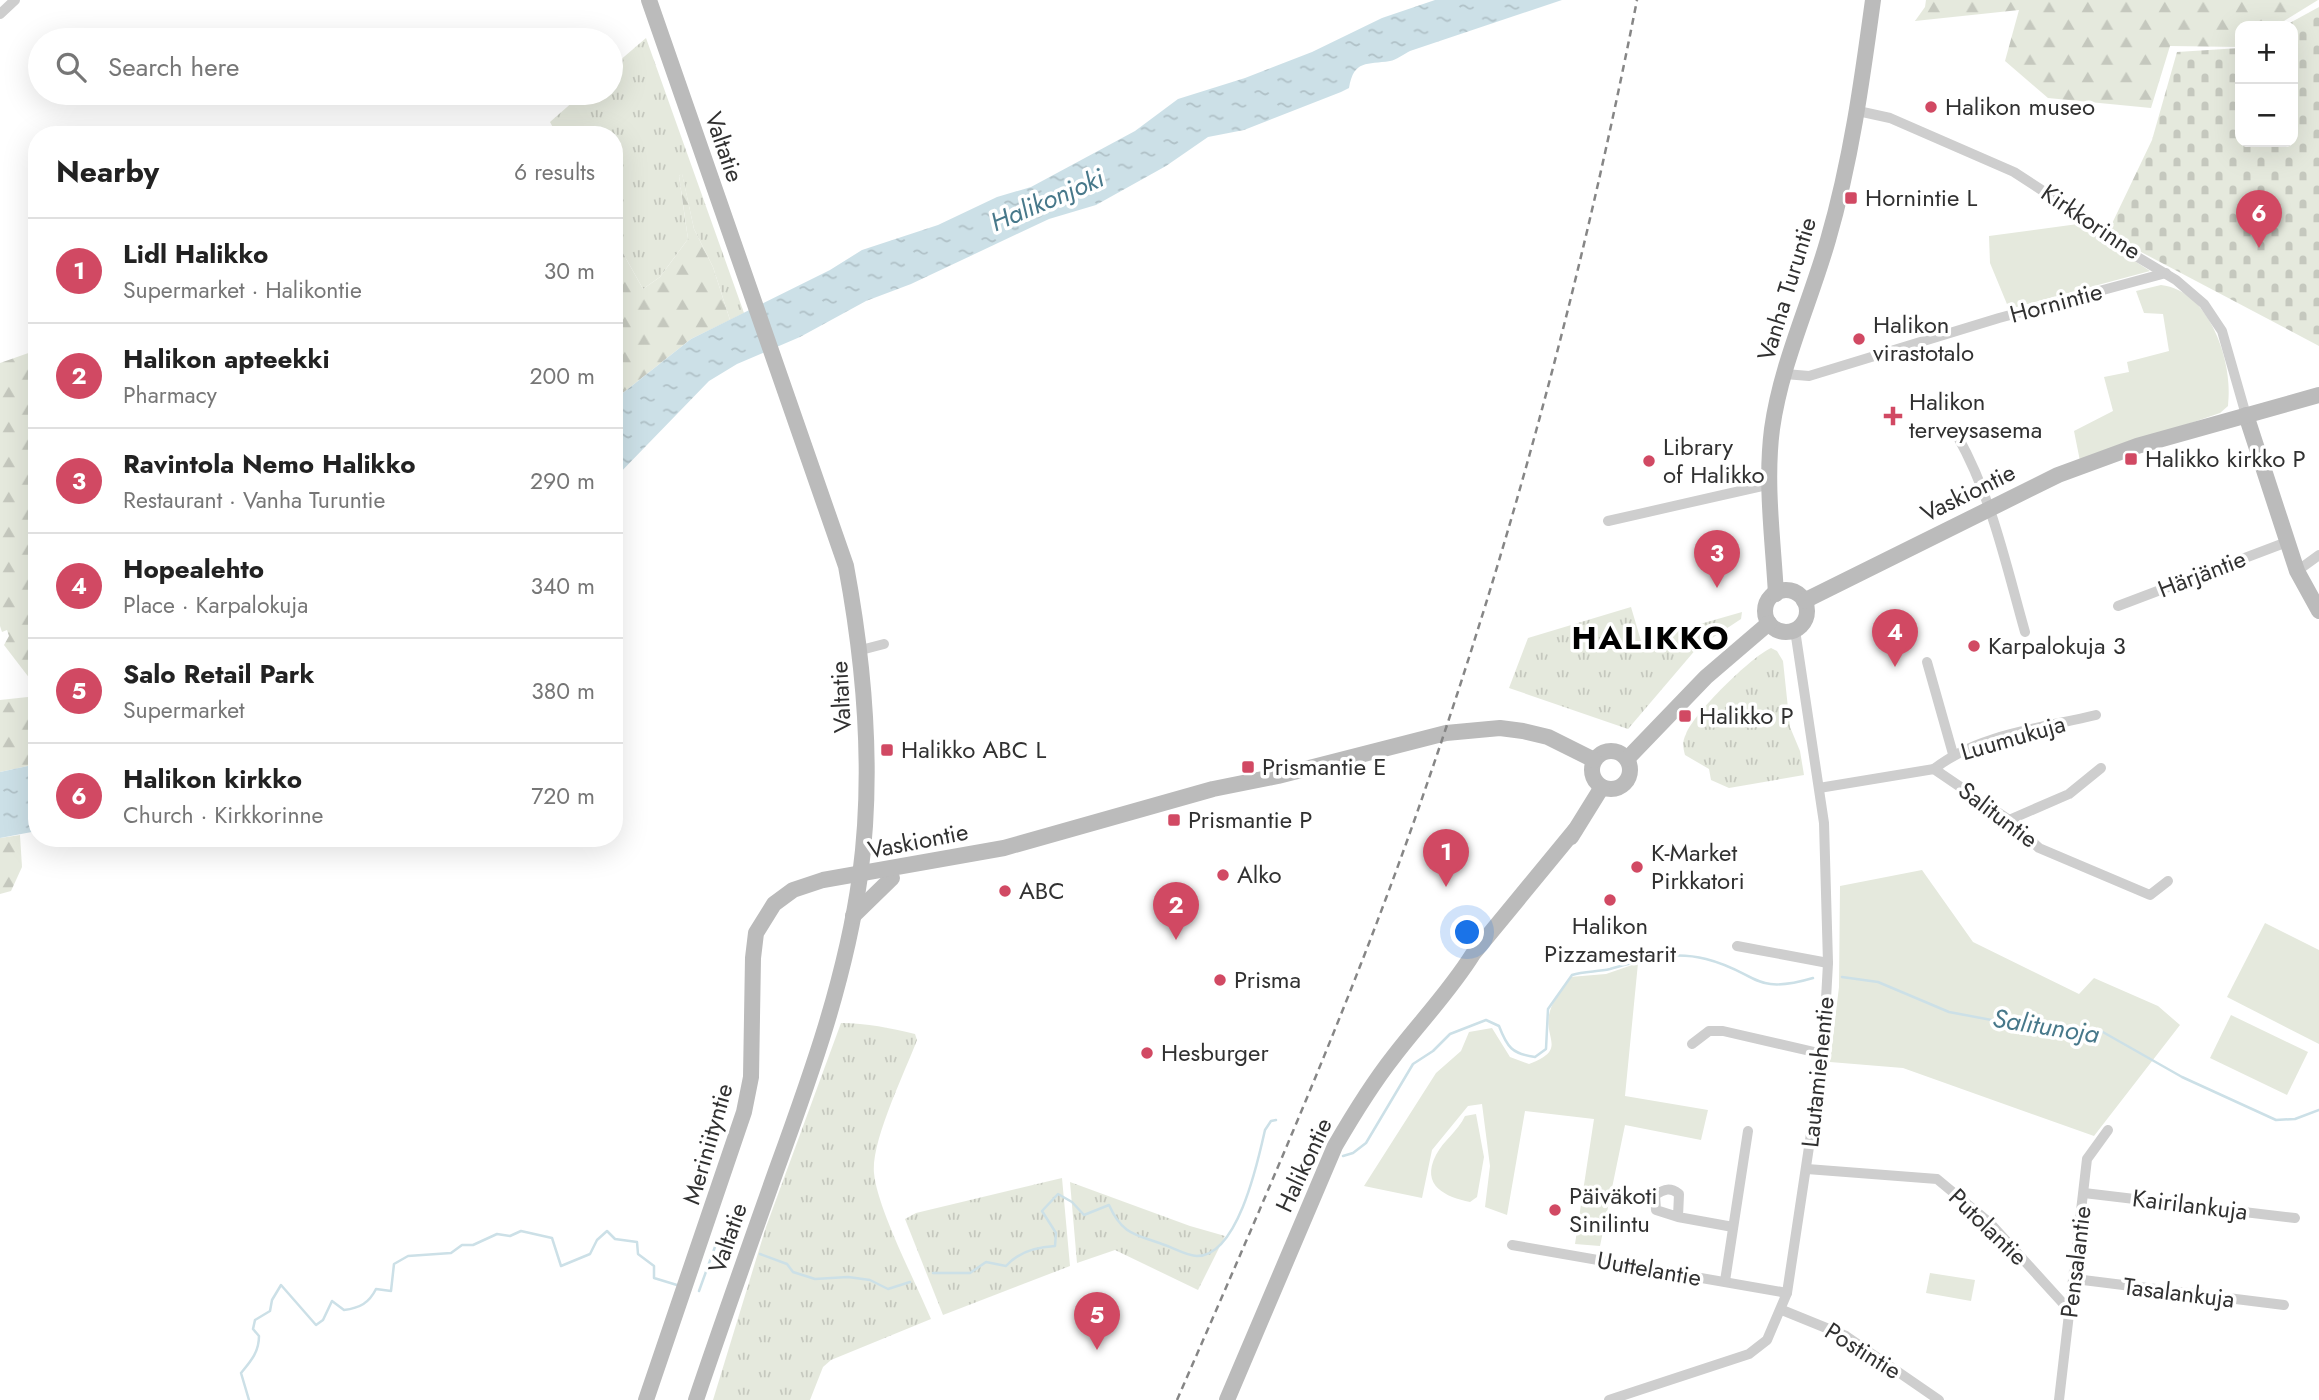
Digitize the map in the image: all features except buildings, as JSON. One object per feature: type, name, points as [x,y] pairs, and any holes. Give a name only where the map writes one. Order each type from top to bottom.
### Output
[{"type":"main road","name":"Valtatie","points":[[649,0],[834,529],[846,566],[861,650],[866,808],[853,916],[816,1059],[696,1400]]},
{"type":"main road","name":"Vanha Turuntie","points":[[1776,594],[1771,484],[1772,430],[1785,374],[1828,241],[1858,111],[1872,6]]},
{"type":"main road","name":"Vaskiontie","points":[[1804,601],[2058,475],[2137,446],[2319,395]]},
{"type":"main road","points":[[2246,415],[2297,571],[2319,611]]},
{"type":"main road","points":[[1791,591],[1804,601],[1806,617],[1795,630],[1782,631],[1769,623],[1766,607],[1776,594],[1791,591]]},
{"type":"main road","points":[[1627,759],[1706,677],[1769,623]]},
{"type":"main road","name":"Vaskiontie","points":[[860,875],[1004,848],[1213,789],[1278,776],[1446,733],[1500,728],[1548,737],[1594,760]]},
{"type":"main road","points":[[1610,750],[1627,759],[1630,771],[1626,782],[1615,789],[1602,787],[1594,778],[1594,760],[1610,750]]},
{"type":"main road","name":"Vaskiontie","points":[[860,875],[892,878],[1007,858],[1247,792],[1278,776]]},
{"type":"main road","name":"Halikontie","points":[[1227,1400],[1335,1146],[1379,1075],[1463,972],[1480,960],[1540,888],[1602,787]]},
{"type":"main road","name":"Meriniityntie","points":[[646,1400],[744,1112],[751,1077],[753,958],[756,933],[774,904],[793,890],[823,880],[860,875]]},
{"type":"main road","points":[[853,916],[892,878]]},
{"type":"street","points":[[0,14],[15,0]]},
{"type":"street","name":"Kirkkorinne","points":[[1858,111],[1890,118],[2014,172],[2054,198],[2099,234],[2166,273],[2192,293],[2214,317],[2222,331],[2246,415]]},
{"type":"street","name":"Hornintie","points":[[1785,374],[1809,376],[1999,318],[2166,273]]},
{"type":"street","points":[[1958,437],[1975,468],[1990,507],[2025,632]]},
{"type":"street","points":[[1608,521],[1771,484]]},
{"type":"street","name":"Härjäntie","points":[[2118,606],[2287,542]]},
{"type":"street","points":[[2297,571],[2319,555]]},
{"type":"street","name":"Lautamiehentie","points":[[1609,1400],[1749,1354],[1767,1340],[1787,1293],[1823,1054],[1828,963],[1827,877],[1819,788],[1795,630]]},
{"type":"street","points":[[861,650],[884,644]]},
{"type":"street","points":[[1927,662],[1953,754]]},
{"type":"street","name":"Luumukuja","points":[[1934,769],[1953,754],[2096,715]]},
{"type":"street","points":[[2009,820],[2069,794],[2101,768]]},
{"type":"street","name":"Salituntie","points":[[1819,788],[1934,769],[2009,820],[2039,848],[2150,895],[2168,881]]},
{"type":"street","points":[[1737,946],[1828,963]]},
{"type":"street","points":[[1692,1044],[1709,1031],[1723,1031],[1823,1054]]},
{"type":"street","name":"Pensalantie","points":[[2059,1400],[2087,1159],[2108,1130]]},
{"type":"street","points":[[1725,1282],[1748,1131]]},
{"type":"street","name":"Putolantie","points":[[1807,1169],[1937,1179],[1990,1223],[2070,1311]]},
{"type":"street","name":"Kairilankuja","points":[[2084,1193],[2295,1218]]},
{"type":"street","points":[[1678,1217],[1732,1227]]},
{"type":"street","name":"Uuttelantie","points":[[1512,1245],[1787,1293]]},
{"type":"street","name":"Tasalankuja","points":[[2075,1279],[2284,1305]]},
{"type":"street","name":"Postintie","points":[[1782,1310],[1846,1336],[1939,1400]]},
{"type":"green space","points":[[1926,0],[2318,0],[2284,21],[2235,21],[2235,47],[2170,46],[2151,108],[2048,98],[2005,61],[2019,10],[1915,21],[1925,7]]},
{"type":"green space","points":[[2319,7],[2319,346],[2107,234],[2152,140],[2177,52],[2235,48],[2235,147],[2298,147],[2298,21],[2293,21]]},
{"type":"green space","points":[[646,38],[744,313],[730,320],[713,267],[694,229],[682,174],[679,176],[688,239],[660,277],[643,289],[623,253],[623,126],[552,126],[550,122],[569,105],[623,105],[623,58]]},
{"type":"green space","points":[[682,173],[694,229],[713,267],[730,320],[691,339],[623,393],[623,253],[643,289],[660,277],[688,239],[679,176]]},
{"type":"green space","points":[[2078,224],[2150,271],[2009,309],[1990,263],[1989,236]]},
{"type":"green space","points":[[2161,285],[2178,290],[2193,300],[2215,332],[2227,370],[2228,406],[2220,413],[2080,461],[2074,431],[2113,411],[2104,377],[2129,372],[2127,362],[2169,351],[2163,314],[2144,313],[2136,291]]},
{"type":"green space","points":[[28,353],[28,676],[4,645],[9,636],[7,630],[2,632],[0,626],[0,363]]},
{"type":"green space","points":[[1631,607],[1641,641],[1742,612],[1741,619],[1697,648],[1628,729],[1509,688],[1528,638]]},
{"type":"green space","points":[[1771,648],[1777,651],[1783,661],[1790,727],[1800,751],[1804,775],[1729,788],[1711,780],[1709,769],[1685,755],[1684,740],[1691,725],[1724,686],[1750,662]]},
{"type":"green space","points":[[28,697],[28,766],[0,772],[0,700]]},
{"type":"green space","points":[[20,835],[22,867],[11,891],[0,894],[0,838]]},
{"type":"green space","points":[[1922,870],[1973,942],[2079,994],[2094,978],[2158,1006],[2180,1025],[2094,1136],[1903,1068],[1830,1062],[1839,987],[1840,886]]},
{"type":"green space","points":[[2265,923],[2319,950],[2319,1044],[2227,997]]},
{"type":"green space","points":[[1638,963],[1625,1096],[1708,1110],[1701,1140],[1625,1125],[1600,1246],[1575,1244],[1594,1119],[1525,1111],[1507,1215],[1485,1207],[1490,1166],[1482,1104],[1468,1106],[1432,1150],[1422,1198],[1364,1186],[1436,1073],[1461,1051],[1469,1032],[1492,1028],[1510,1057],[1529,1064],[1541,1059],[1551,1048],[1548,1021],[1550,1011],[1570,977],[1606,974]]},
{"type":"green space","points":[[2231,1015],[2308,1052],[2287,1095],[2210,1058]]},
{"type":"green space","points":[[841,1023],[869,1025],[915,1034],[917,1040],[883,1125],[874,1159],[874,1173],[889,1225],[931,1319],[831,1360],[823,1367],[810,1400],[713,1400],[766,1227]]},
{"type":"green space","points":[[1476,1114],[1484,1157],[1477,1197],[1470,1202],[1444,1193],[1433,1182],[1431,1175],[1436,1155],[1442,1145],[1465,1116]]},
{"type":"green space","points":[[1062,1178],[1070,1266],[943,1315],[905,1219],[916,1213]]},
{"type":"green space","points":[[1070,1182],[1225,1236],[1198,1290],[1115,1250],[1077,1263]]},
{"type":"green space","points":[[1930,1273],[1975,1280],[1971,1301],[1926,1293]]},
{"type":"water","name":"Halikonjoki","points":[[1435,0],[1562,0],[1410,51],[1392,60],[1363,65],[1354,72],[1349,88],[1341,92],[1244,130],[1208,137],[1166,166],[1096,205],[1049,219],[911,284],[866,301],[800,337],[737,364],[709,381],[623,470],[623,393],[691,339],[830,270],[862,250],[938,225],[997,197],[1031,187],[1135,131],[1178,99],[1245,78],[1312,52],[1382,18]]},
{"type":"water","points":[[28,766],[28,833],[0,838],[0,772]]},
{"type":"waterway","name":"Salitunoja","points":[[1343,1156],[1353,1153],[1366,1143],[1413,1064],[1433,1051],[1450,1034],[1486,1020],[1499,1026],[1511,1048],[1521,1054],[1535,1057],[1546,1049],[1548,1009],[1572,975],[1657,957],[1693,956],[1723,964],[1766,983],[1793,983],[1813,978]]},
{"type":"waterway","name":"Salitunoja","points":[[1842,977],[1878,982],[1949,1012],[1997,1021],[2101,1031],[2182,1077],[2276,1120],[2295,1119],[2319,1110]]},
{"type":"waterway","name":"Salitunoja","points":[[933,1273],[970,1273],[986,1262],[1006,1266],[1028,1251],[1055,1246],[1056,1233],[1042,1211],[1058,1194],[1072,1202],[1084,1215],[1109,1205],[1124,1227],[1144,1238],[1193,1256],[1211,1252],[1224,1241],[1235,1224],[1244,1205],[1265,1130],[1271,1121],[1276,1120]]},
{"type":"waterway","name":"Salitunoja","points":[[249,1400],[241,1373],[258,1347],[259,1336],[253,1329],[255,1320],[270,1311],[272,1300],[281,1285],[316,1325],[323,1320],[332,1301],[344,1310],[350,1309],[367,1301],[376,1289],[391,1291],[394,1264],[408,1256],[451,1253],[462,1245],[473,1245],[497,1234],[510,1236],[521,1231],[552,1238],[561,1266],[590,1254],[597,1240],[607,1231],[615,1239],[637,1242],[638,1254],[654,1266],[654,1278],[677,1285]]},
{"type":"waterway","name":"Salitunoja","points":[[699,1291],[716,1244],[722,1241]]},
{"type":"waterway","name":"Salitunoja","points":[[760,1254],[787,1264],[793,1272],[815,1279],[848,1277],[870,1280],[888,1289],[910,1282]]},
{"type":"railway","points":[[1177,1400],[1277,1170],[1371,938],[1460,685],[1546,394],[1595,198],[1637,0]]},
{"type":"place","name":"Halikon museo","points":[[1931,107]]},
{"type":"place","name":"Hornintie L","points":[[1851,198]]},
{"type":"place","name":"Halikon kirkko","points":[[2259,248]]},
{"type":"place","name":"Halikon virastotalo","points":[[1859,339]]},
{"type":"place","name":"Halikon terveysasema","points":[[1893,416]]},
{"type":"place","name":"Halikko kirkko P","points":[[2131,459]]},
{"type":"place","name":"Library of Halikko","points":[[1649,461]]},
{"type":"place","name":"Ravintola Nemo Halikko","points":[[1717,588]]},
{"type":"place","name":"Karpalokuja 3","points":[[1974,646]]},
{"type":"place","name":"Hopealehto","points":[[1895,667]]},
{"type":"place","name":"Halikko P","points":[[1685,716]]},
{"type":"place","name":"Halikko ABC L","points":[[887,750]]},
{"type":"place","name":"Prismantie E","points":[[1248,767]]},
{"type":"place","name":"Prismantie P","points":[[1174,820]]},
{"type":"place","name":"K-Market Pirkkatori","points":[[1637,867]]},
{"type":"place","name":"Alko","points":[[1223,875]]},
{"type":"place","name":"Lidl Halikko","points":[[1446,887]]},
{"type":"place","name":"ABC","points":[[1005,891]]},
{"type":"place","name":"Halikon Pizzamestarit","points":[[1610,900]]},
{"type":"place","name":"Halikon apteekki","points":[[1176,940]]},
{"type":"place","name":"Prisma","points":[[1220,980]]},
{"type":"place","name":"Hesburger","points":[[1147,1053]]},
{"type":"place","name":"Päiväkoti Sinilintu","points":[[1555,1210]]},
{"type":"place","name":"Salo Retail Park","points":[[1097,1350]]},
{"type":"district","name":"HALIKKO","points":[[1651,638]]}]
